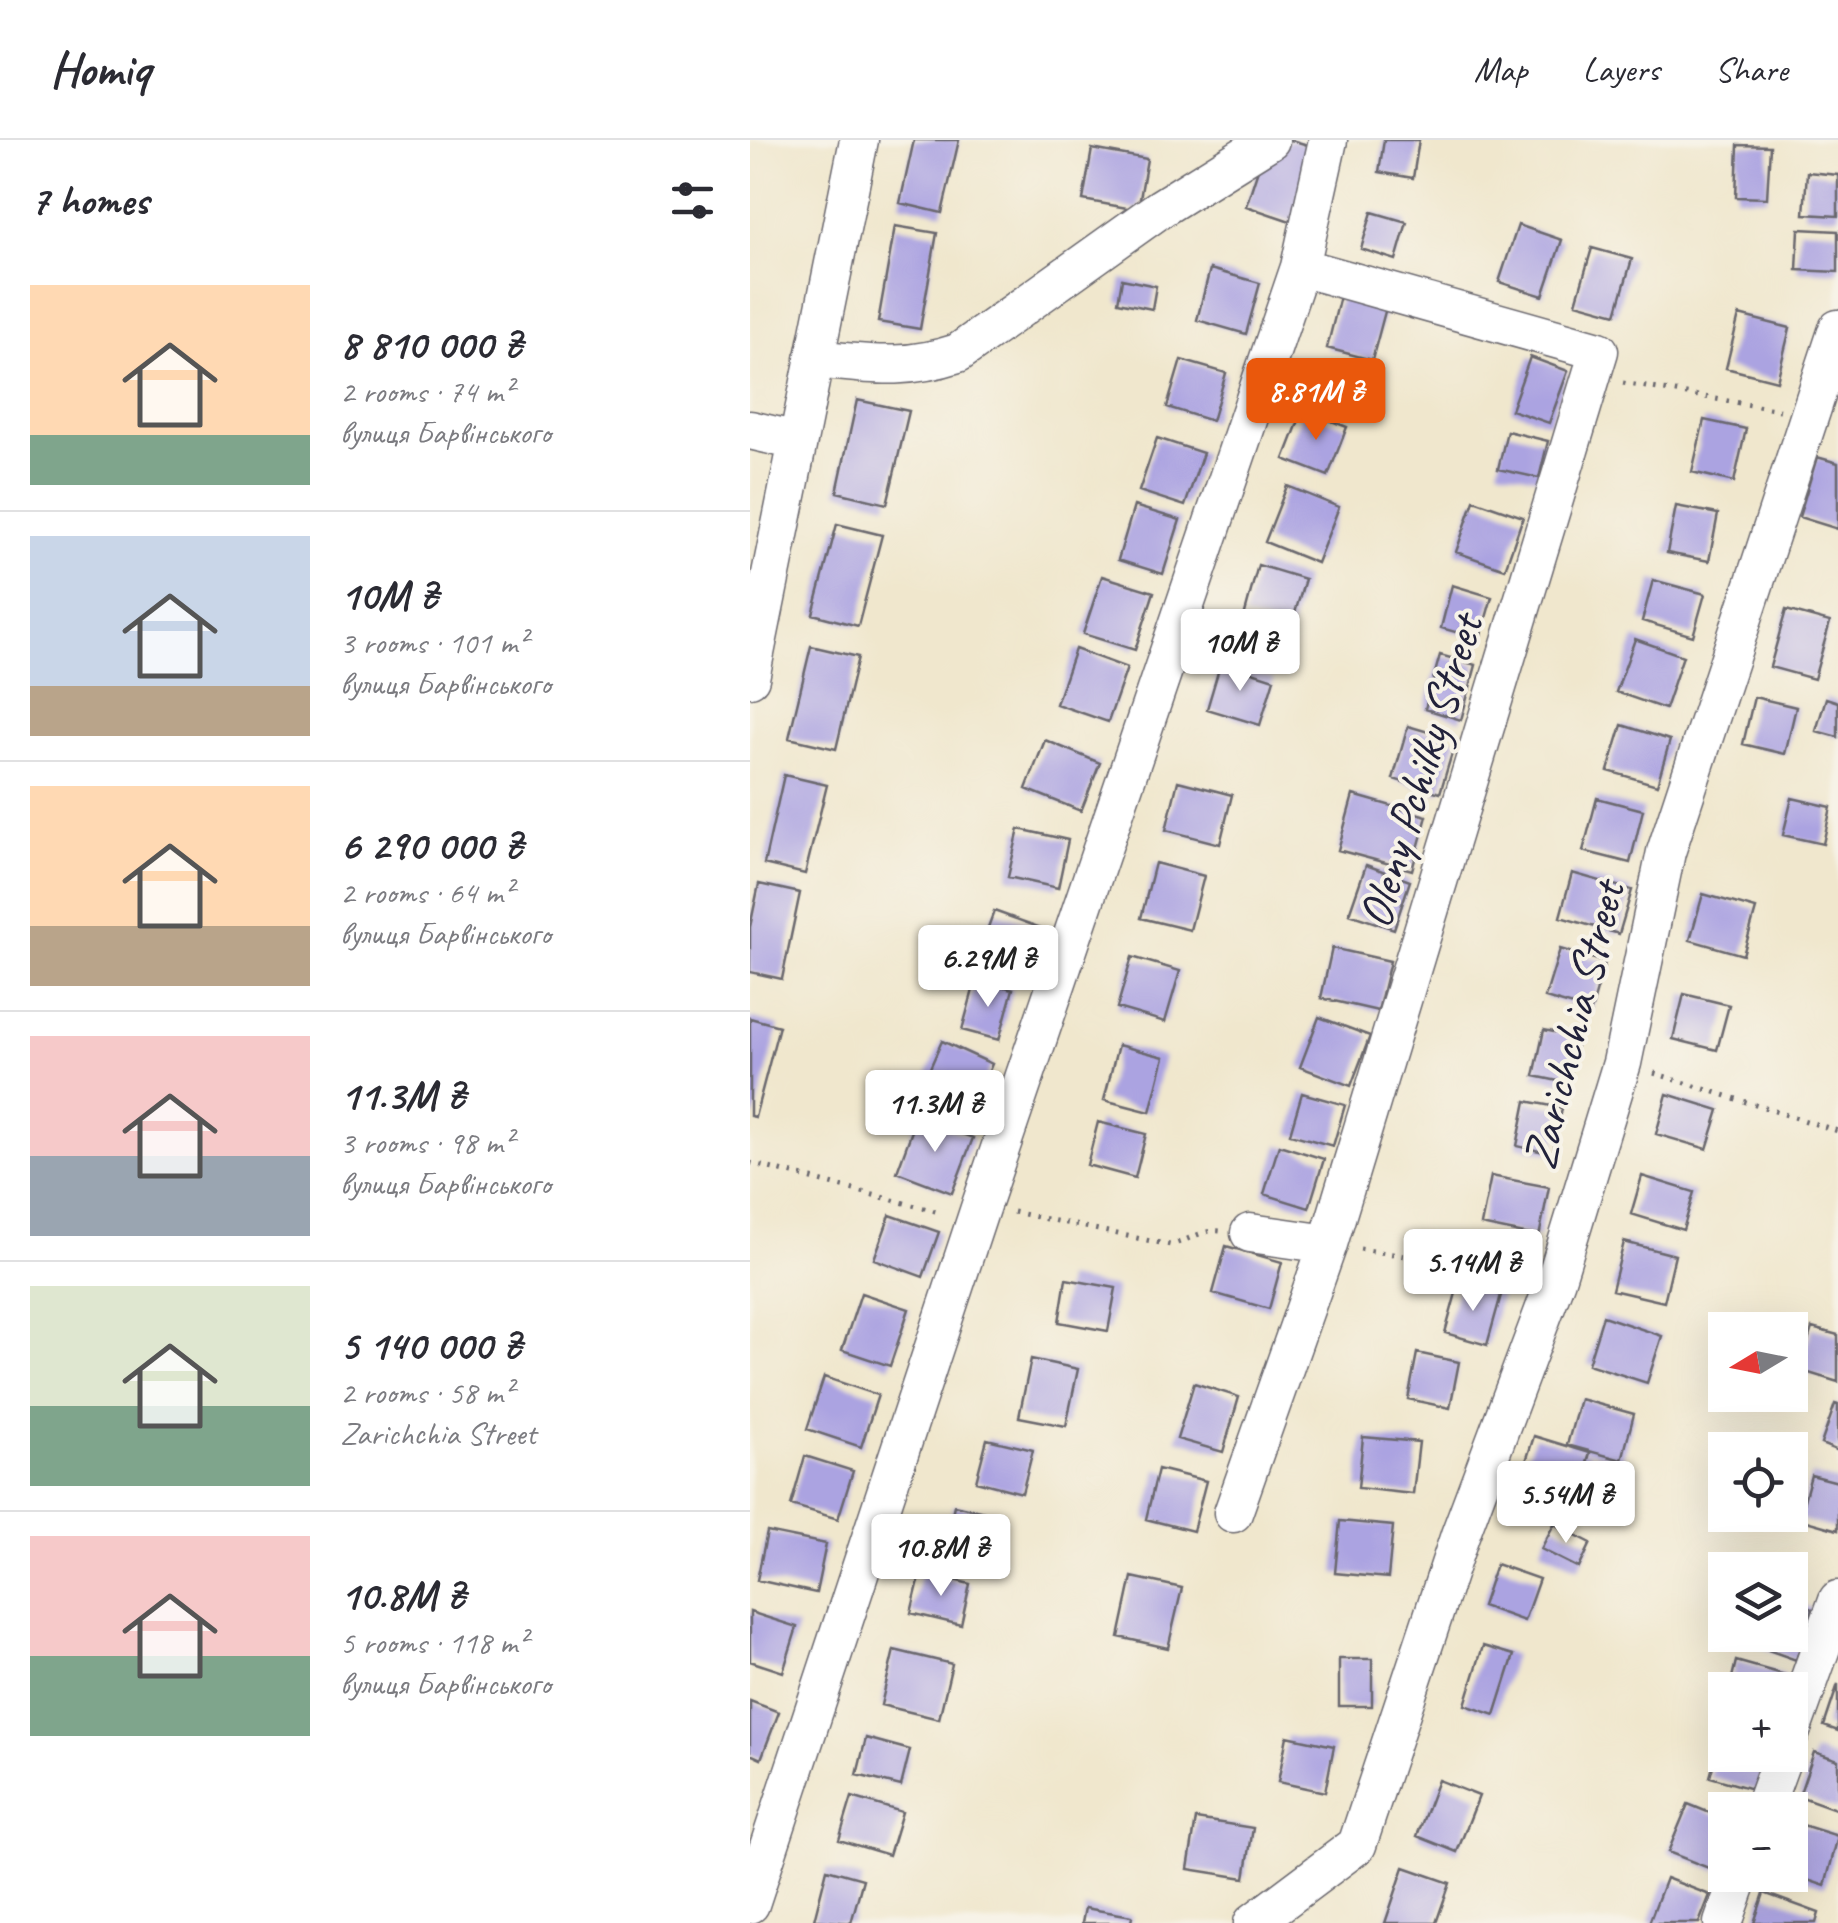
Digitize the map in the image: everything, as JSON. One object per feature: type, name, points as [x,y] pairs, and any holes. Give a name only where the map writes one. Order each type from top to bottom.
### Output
[{"type":"street","points":[[750,678],[860,140]]},
{"type":"street","points":[[814,359],[922,365],[958,353],[1161,208],[1270,140]]},
{"type":"street","points":[[750,1904],[978,1213],[1300,267],[1328,140]]},
{"type":"street","points":[[1300,267],[1599,350],[1590,377]]},
{"type":"street","name":"Zarichchia Street","points":[[1253,1923],[1357,1845],[1460,1535],[1556,1279],[1622,1063],[1666,852],[1838,329]]},
{"type":"street","name":"Oleny Pchilky Street","points":[[1233,1513],[1328,1244],[1590,377]]},
{"type":"street","points":[[750,430],[797,441]]},
{"type":"street","points":[[1250,1233],[1328,1244]]},
{"type":"street","points":[[1808,1684],[1838,1600]]},
{"type":"street","points":[[1723,1923],[1734,1892]]},
{"type":"path","points":[[1590,377],[1810,415]]},
{"type":"path","points":[[1622,1063],[1838,1131]]},
{"type":"path","points":[[750,1163],[978,1213],[1147,1242],[1186,1242],[1207,1230],[1250,1233]]},
{"type":"path","points":[[1328,1244],[1556,1279]]},
{"type":"building","points":[[914,140],[959,140],[942,213],[900,203]]},
{"type":"building","points":[[1291,140],[1311,146],[1299,224],[1246,206],[1262,157]]},
{"type":"building","points":[[1384,140],[1419,140],[1413,178],[1379,172]]},
{"type":"building","points":[[1738,145],[1770,146],[1767,198],[1736,197]]},
{"type":"building","points":[[1092,149],[1147,159],[1138,210],[1083,200]]},
{"type":"building","points":[[1807,172],[1838,175],[1838,216],[1804,214]]},
{"type":"building","points":[[1372,212],[1407,222],[1396,260],[1361,249]]},
{"type":"building","points":[[1518,225],[1562,240],[1543,296],[1499,282]]},
{"type":"building","points":[[895,226],[937,233],[920,329],[878,322]]},
{"type":"building","points":[[1799,229],[1838,231],[1838,272],[1797,270]]},
{"type":"building","points":[[1592,248],[1632,259],[1616,314],[1576,303]]},
{"type":"building","points":[[1210,269],[1260,283],[1246,334],[1197,320]]},
{"type":"building","points":[[1122,279],[1156,286],[1152,309],[1118,302]]},
{"type":"building","points":[[1341,292],[1387,304],[1372,360],[1327,348]]},
{"type":"building","points":[[1739,315],[1790,328],[1777,381],[1726,368]]},
{"type":"building","points":[[1530,357],[1568,371],[1549,423],[1511,410]]},
{"type":"building","points":[[1181,360],[1226,373],[1212,421],[1167,407]]},
{"type":"building","points":[[857,400],[909,411],[887,504],[837,492]]},
{"type":"building","points":[[1303,410],[1347,427],[1328,476],[1284,459]]},
{"type":"building","points":[[1704,420],[1746,429],[1734,482],[1692,472]]},
{"type":"building","points":[[1507,431],[1548,441],[1539,478],[1498,469]]},
{"type":"building","points":[[1157,438],[1203,453],[1185,506],[1139,491]]},
{"type":"building","points":[[1817,457],[1838,463],[1838,529],[1799,517]]},
{"type":"building","points":[[1287,486],[1339,507],[1317,563],[1265,542]]},
{"type":"building","points":[[1474,500],[1523,517],[1505,569],[1456,552]]},
{"type":"building","points":[[1134,506],[1180,520],[1163,574],[1118,560]]},
{"type":"building","points":[[1676,506],[1718,514],[1709,561],[1667,553]]},
{"type":"building","points":[[837,524],[882,535],[858,626],[813,614]]},
{"type":"building","points":[[1258,565],[1305,579],[1290,630],[1244,617]]},
{"type":"building","points":[[1102,576],[1154,592],[1135,650],[1083,634]]},
{"type":"building","points":[[1653,580],[1705,594],[1693,636],[1642,621]]},
{"type":"building","points":[[1452,585],[1492,597],[1480,639],[1441,628]]},
{"type":"building","points":[[1786,610],[1830,622],[1814,679],[1770,667]]},
{"type":"building","points":[[1635,639],[1683,656],[1665,709],[1616,692]]},
{"type":"building","points":[[811,646],[858,657],[836,749],[789,738]]},
{"type":"building","points":[[1075,649],[1127,668],[1108,722],[1056,704]]},
{"type":"building","points":[[1440,655],[1476,665],[1461,720],[1425,709]]},
{"type":"building","points":[[1221,662],[1274,679],[1260,725],[1207,709]]},
{"type":"building","points":[[1754,697],[1796,707],[1785,754],[1743,744]]},
{"type":"building","points":[[1826,698],[1838,702],[1838,737],[1816,731]]},
{"type":"building","points":[[1622,725],[1670,740],[1657,785],[1608,771]]},
{"type":"building","points":[[1408,726],[1456,740],[1440,793],[1393,779]]},
{"type":"building","points":[[1045,740],[1100,763],[1081,811],[1026,789]]},
{"type":"building","points":[[784,775],[827,785],[805,874],[764,864]]},
{"type":"building","points":[[1178,781],[1232,795],[1220,844],[1166,830]]},
{"type":"building","points":[[1353,795],[1427,816],[1412,870],[1338,850]]},
{"type":"building","points":[[1597,798],[1643,810],[1630,863],[1583,851]]},
{"type":"building","points":[[1792,798],[1831,807],[1823,844],[1783,835]]},
{"type":"building","points":[[1019,829],[1068,840],[1058,888],[1008,877]]},
{"type":"building","points":[[1155,863],[1204,876],[1190,930],[1141,918]]},
{"type":"building","points":[[1366,865],[1410,881],[1394,929],[1349,914]]},
{"type":"building","points":[[1572,873],[1632,890],[1619,934],[1560,917]]},
{"type":"building","points":[[759,884],[800,893],[782,979],[750,972],[750,927]]},
{"type":"building","points":[[1703,894],[1756,909],[1743,955],[1690,940]]},
{"type":"building","points":[[994,911],[1041,928],[1026,970],[979,952]]},
{"type":"building","points":[[1332,948],[1390,961],[1378,1011],[1321,998]]},
{"type":"building","points":[[1560,949],[1605,962],[1591,1011],[1545,998]]},
{"type":"building","points":[[1132,957],[1180,971],[1165,1022],[1117,1008]]},
{"type":"building","points":[[976,979],[1013,989],[999,1040],[962,1030]]},
{"type":"building","points":[[1684,994],[1729,1005],[1717,1050],[1673,1039]]},
{"type":"building","points":[[1319,1017],[1370,1036],[1351,1086],[1300,1067]]},
{"type":"building","points":[[750,1018],[779,1026],[755,1117],[750,1116]]},
{"type":"building","points":[[1544,1030],[1578,1037],[1568,1083],[1534,1076]]},
{"type":"building","points":[[942,1041],[992,1064],[970,1115],[919,1093]]},
{"type":"building","points":[[1118,1045],[1164,1057],[1150,1112],[1104,1100]]},
{"type":"building","points":[[1302,1093],[1345,1105],[1333,1146],[1290,1134]]},
{"type":"building","points":[[1667,1094],[1719,1110],[1707,1149],[1656,1134]]},
{"type":"building","points":[[1526,1101],[1562,1108],[1553,1154],[1517,1146]]},
{"type":"building","points":[[917,1117],[973,1138],[952,1193],[897,1172]]},
{"type":"building","points":[[1098,1122],[1146,1134],[1135,1178],[1087,1165]]},
{"type":"building","points":[[1279,1145],[1324,1159],[1309,1208],[1264,1194]]},
{"type":"building","points":[[1491,1176],[1549,1187],[1539,1237],[1481,1225]]},
{"type":"building","points":[[1642,1176],[1694,1192],[1683,1230],[1631,1214]]},
{"type":"building","points":[[890,1215],[939,1232],[923,1277],[874,1259]]},
{"type":"building","points":[[1624,1242],[1675,1255],[1664,1302],[1612,1290]]},
{"type":"building","points":[[1226,1246],[1282,1262],[1269,1309],[1213,1293]]},
{"type":"building","points":[[1066,1279],[1116,1288],[1108,1331],[1059,1322]]},
{"type":"building","points":[[1459,1282],[1501,1295],[1487,1345],[1445,1333]]},
{"type":"building","points":[[861,1293],[909,1309],[890,1366],[842,1350]]},
{"type":"building","points":[[1603,1316],[1662,1336],[1647,1383],[1588,1364]]},
{"type":"building","points":[[1812,1328],[1838,1335],[1838,1382],[1808,1373]]},
{"type":"building","points":[[1417,1353],[1459,1362],[1450,1408],[1408,1399]]},
{"type":"building","points":[[1031,1359],[1078,1369],[1066,1426],[1019,1417]]},
{"type":"building","points":[[824,1377],[878,1395],[861,1447],[807,1429]]},
{"type":"building","points":[[1194,1383],[1239,1397],[1223,1452],[1177,1439]]},
{"type":"building","points":[[1580,1399],[1634,1414],[1622,1460],[1567,1445]]},
{"type":"building","points":[[1835,1404],[1838,1405],[1838,1451],[1821,1444]]},
{"type":"building","points":[[1534,1436],[1590,1453],[1578,1492],[1522,1474]]},
{"type":"building","points":[[1363,1437],[1419,1442],[1413,1494],[1358,1488]]},
{"type":"building","points":[[987,1439],[1033,1450],[1022,1493],[976,1481]]},
{"type":"building","points":[[805,1456],[853,1471],[838,1519],[791,1505]]},
{"type":"building","points":[[1158,1469],[1206,1481],[1193,1531],[1146,1519]]},
{"type":"building","points":[[1811,1475],[1838,1482],[1838,1530],[1808,1522]]},
{"type":"building","points":[[954,1505],[997,1515],[987,1561],[944,1552]]},
{"type":"building","points":[[1340,1521],[1393,1526],[1388,1578],[1335,1573]]},
{"type":"building","points":[[1554,1524],[1591,1543],[1579,1568],[1541,1549]]},
{"type":"building","points":[[767,1532],[826,1544],[816,1593],[757,1580]]},
{"type":"building","points":[[1496,1564],[1539,1579],[1524,1621],[1482,1606]]},
{"type":"building","points":[[921,1572],[970,1584],[961,1625],[911,1613]]},
{"type":"building","points":[[1132,1577],[1182,1588],[1168,1648],[1119,1637]]},
{"type":"building","points":[[750,1612],[797,1627],[783,1672],[750,1661]]},
{"type":"building","points":[[1483,1646],[1514,1655],[1495,1715],[1465,1705]]},
{"type":"building","points":[[894,1650],[952,1664],[939,1719],[881,1705]]},
{"type":"building","points":[[1774,1652],[1799,1652],[1796,1660]]},
{"type":"building","points":[[1339,1659],[1372,1659],[1372,1706],[1339,1706]]},
{"type":"building","points":[[1736,1661],[1775,1672],[1733,1672]]},
{"type":"building","points":[[1838,1684],[1838,1731],[1824,1726]]},
{"type":"building","points":[[750,1701],[779,1712],[761,1759],[750,1754]]},
{"type":"building","points":[[1287,1736],[1334,1746],[1325,1792],[1278,1782]]},
{"type":"building","points":[[866,1738],[910,1750],[901,1786],[857,1775]]},
{"type":"building","points":[[1814,1752],[1838,1760],[1838,1810],[1808,1799],[1808,1792],[1800,1792]]},
{"type":"building","points":[[1711,1772],[1764,1772],[1759,1791],[1710,1777]]},
{"type":"building","points":[[1438,1780],[1479,1796],[1457,1852],[1417,1836]]},
{"type":"building","points":[[852,1797],[902,1812],[889,1855],[839,1840]]},
{"type":"building","points":[[1688,1804],[1708,1812],[1708,1868],[1668,1852]]},
{"type":"building","points":[[1196,1819],[1253,1828],[1245,1878],[1188,1869]]},
{"type":"building","points":[[1808,1827],[1838,1836],[1825,1886],[1808,1880]]},
{"type":"building","points":[[1404,1867],[1450,1883],[1436,1923],[1385,1923]]},
{"type":"building","points":[[827,1869],[863,1879],[851,1923],[814,1920]]},
{"type":"building","points":[[1666,1878],[1710,1895],[1699,1923],[1649,1923]]},
{"type":"building","points":[[1764,1893],[1819,1913],[1816,1923],[1754,1923]]},
{"type":"building","points":[[1085,1908],[1132,1916],[1131,1923],[1082,1923]]}]
